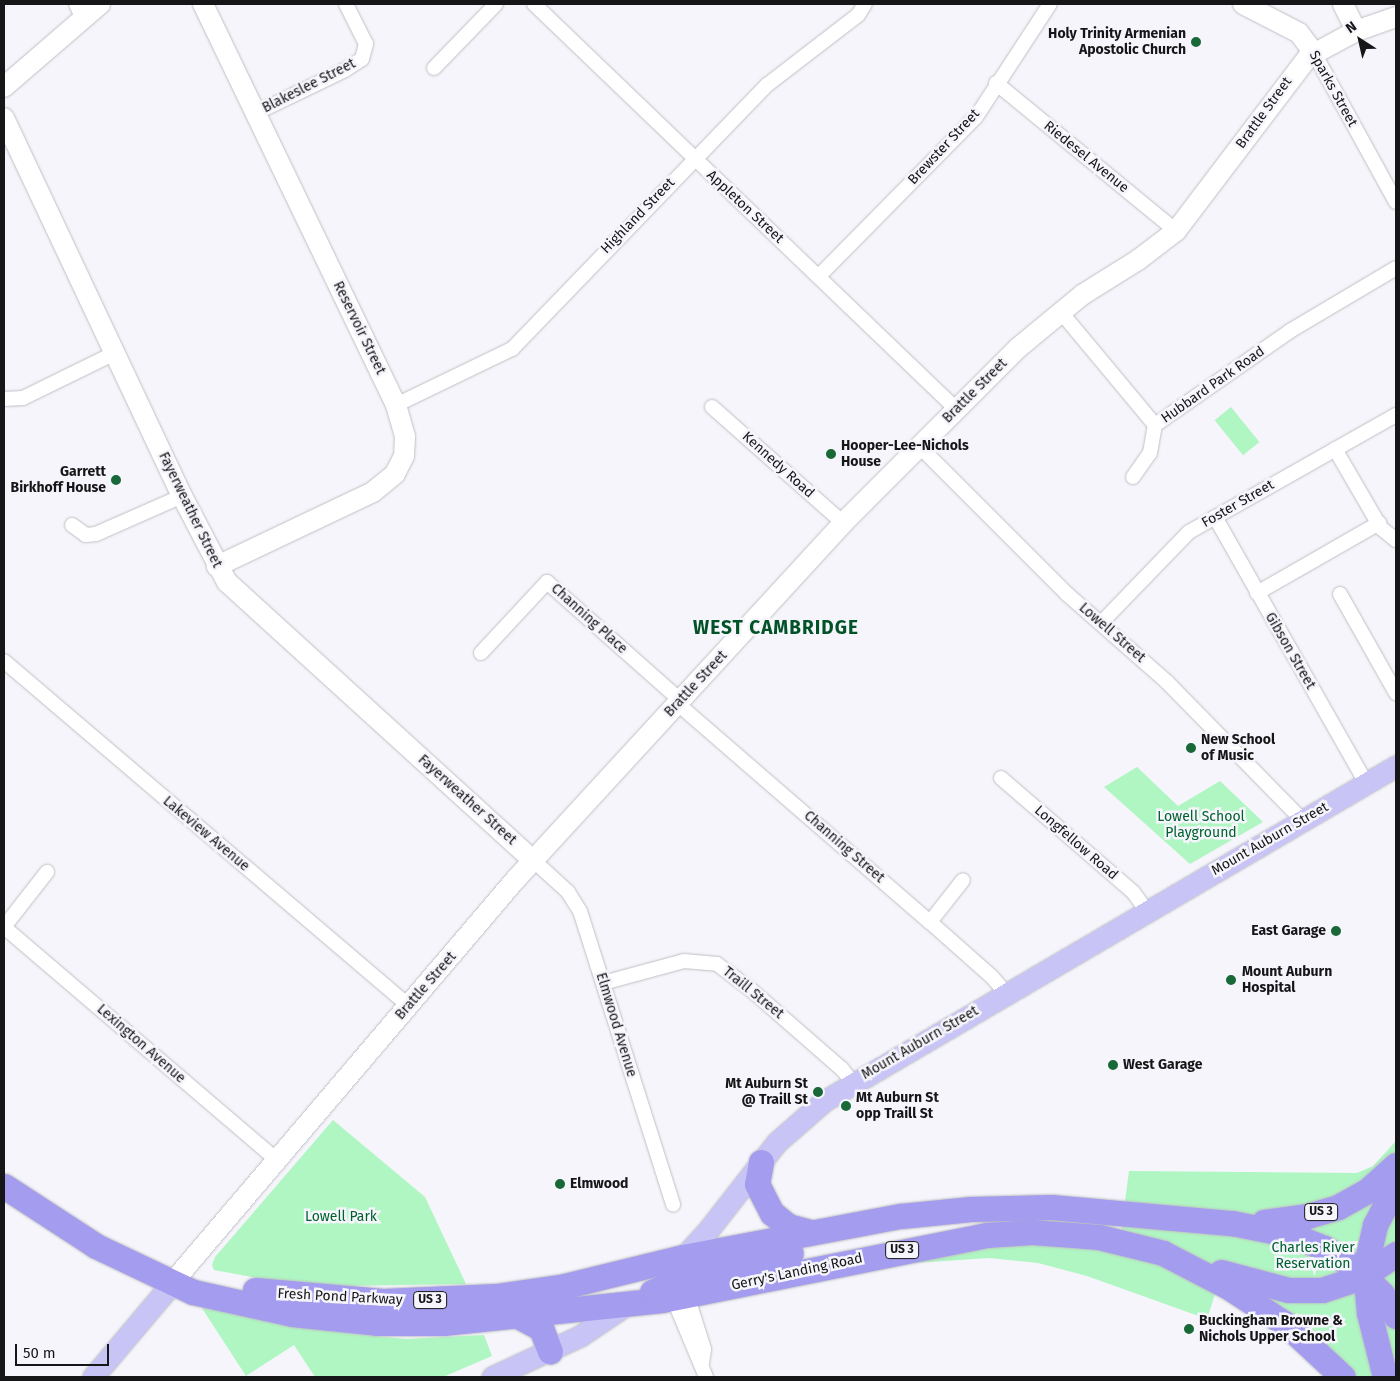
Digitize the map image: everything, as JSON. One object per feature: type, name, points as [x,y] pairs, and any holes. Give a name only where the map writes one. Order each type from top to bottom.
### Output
[{"type":"highway","points":[[761,1162],[756,1184],[772,1213],[793,1228],[816,1232]]},
{"type":"highway","name":"US 3","points":[[683,1257],[926,1213],[1016,1207],[1063,1208],[1232,1223],[1295,1218],[1338,1207],[1367,1191],[1396,1165]]},
{"type":"highway","points":[[1385,1377],[1372,1330],[1365,1276],[1372,1234],[1396,1185]]},
{"type":"highway","name":"Fresh Pond Parkway","points":[[4,1186],[96,1246],[198,1294],[338,1320],[422,1324],[629,1304]]},
{"type":"highway","points":[[629,1304],[674,1282],[702,1272],[1016,1207]]},
{"type":"highway","points":[[1232,1223],[1303,1238],[1333,1253],[1365,1276],[1396,1316]]},
{"type":"highway","name":"Gerry's Landing Road","points":[[629,1304],[680,1297],[924,1245],[1009,1233],[1099,1236],[1142,1246],[1175,1259],[1278,1318],[1343,1377]]},
{"type":"highway","name":"US 3","points":[[1175,1259],[1296,1291],[1331,1288],[1365,1276],[1396,1254]]},
{"type":"highway","name":"Fresh Pond Parkway","points":[[173,1282],[202,1281],[339,1300],[451,1300],[549,1289],[683,1257]]},
{"type":"highway","points":[[518,1316],[541,1328],[550,1351]]},
{"type":"main road","name":"Mount Auburn Street","points":[[492,1377],[517,1372],[550,1351],[590,1330],[629,1304],[683,1257],[761,1162],[802,1118],[853,1083],[1396,766]]},
{"type":"main road","name":"Brattle Street","points":[[93,1377],[173,1282]]},
{"type":"street","points":[[4,87],[79,11],[100,4]]},
{"type":"street","name":"Reservoir Street","points":[[203,4],[396,405],[405,436],[404,456],[395,474],[373,492],[217,566]]},
{"type":"street","name":"Blakeslee Street","points":[[256,114],[346,70],[362,59],[366,44],[346,4]]},
{"type":"street","points":[[434,68],[496,4]]},
{"type":"street","name":"Appleton Street","points":[[534,4],[956,409]]},
{"type":"street","name":"Highland Street","points":[[396,405],[512,349],[693,158],[767,85],[858,15],[865,4]]},
{"type":"street","name":"Brewster Street","points":[[819,276],[976,117],[996,83],[1050,4]]},
{"type":"street","name":"Sparks Street","points":[[1243,4],[1299,33],[1314,53],[1396,202]]},
{"type":"street","points":[[1343,4],[1356,31]]},
{"type":"street","name":"Brattle Street","points":[[173,1282],[533,860],[843,523],[1018,348],[1060,311],[1176,231],[1297,67],[1314,53],[1356,31],[1396,17]]},
{"type":"street","name":"Riedesel Avenue","points":[[996,83],[1176,231]]},
{"type":"street","name":"Fayerweather Street","points":[[4,118],[182,496],[227,582],[533,860]]},
{"type":"street","name":"Hubbard Park Road","points":[[1060,311],[1155,425],[1290,331],[1396,268]]},
{"type":"street","points":[[4,399],[22,398],[114,353]]},
{"type":"street","name":"Kennedy Road","points":[[712,407],[843,523]]},
{"type":"street","name":"Foster Street","points":[[1102,622],[1184,536],[1335,448],[1396,415]]},
{"type":"street","points":[[1132,477],[1150,453],[1155,425]]},
{"type":"street","name":"Lowell Street","points":[[920,447],[1067,594],[1102,622],[1168,682],[1302,820]]},
{"type":"street","points":[[1335,448],[1378,522],[1396,540]]},
{"type":"street","points":[[72,525],[86,535],[96,534],[182,496]]},
{"type":"street","name":"Gibson Street","points":[[1215,517],[1366,783]]},
{"type":"street","points":[[1257,593],[1378,522]]},
{"type":"street","name":"Channing Place","points":[[481,653],[547,582],[679,702]]},
{"type":"street","points":[[1340,594],[1396,693]]},
{"type":"street","name":"Lakeview Avenue","points":[[4,661],[409,1006]]},
{"type":"street","name":"Channing Street","points":[[679,702],[992,977],[1006,993]]},
{"type":"street","name":"Longfellow Road","points":[[1001,778],[1133,892],[1147,911]]},
{"type":"street","name":"Elmwood Avenue","points":[[533,860],[575,901],[603,983],[673,1206]]},
{"type":"street","points":[[4,927],[46,872]]},
{"type":"street","points":[[930,922],[963,880]]},
{"type":"street","name":"Lexington Avenue","points":[[4,927],[278,1161]]},
{"type":"street","name":"Traill Street","points":[[603,983],[684,961],[716,964],[749,988],[842,1069],[853,1083]]},
{"type":"street","points":[[680,1297],[693,1353],[702,1363],[706,1377]]},
{"type":"green space","points":[[1231,407],[1259,442],[1243,455],[1215,420]]},
{"type":"green space","name":"Lowell School Playground","points":[[1137,767],[1178,806],[1220,781],[1263,822],[1190,864],[1104,787]]},
{"type":"green space","name":"Lowell Park","points":[[333,1120],[425,1197],[466,1284],[338,1286],[280,1282],[214,1270],[212,1265],[215,1257]]},
{"type":"green space","name":"Charles River Reservation","points":[[1396,1141],[1396,1377],[1325,1377],[1270,1327],[1216,1291],[1207,1319],[1087,1276],[1038,1263],[989,1258],[901,1264],[1000,1242],[1119,1247],[1129,1171],[1357,1173],[1373,1166]]},
{"type":"green space","points":[[198,1302],[298,1325],[354,1334],[406,1339],[484,1335],[492,1356],[443,1377],[315,1377],[294,1345],[246,1376]]},
{"type":"place","name":"Holy Trinity Armenian Apostolic Church","points":[[1196,42]]},
{"type":"place","name":"Hooper-Lee-Nichols House","points":[[831,454]]},
{"type":"place","name":"Garrett Birkhoff House","points":[[116,480]]},
{"type":"place","name":"New School of Music","points":[[1191,748]]},
{"type":"place","name":"East Garage","points":[[1336,931]]},
{"type":"place","name":"Mount Auburn Hospital","points":[[1231,980]]},
{"type":"place","name":"West Garage","points":[[1113,1065]]},
{"type":"place","name":"Mt Auburn St @ Traill St","points":[[818,1092]]},
{"type":"place","name":"Mt Auburn St opp Traill St","points":[[846,1106]]},
{"type":"place","name":"Elmwood","points":[[560,1184]]},
{"type":"place","name":"Buckingham Browne & Nichols Upper School","points":[[1189,1329]]},
{"type":"district","name":"WEST CAMBRIDGE","points":[[776,628]]}]
